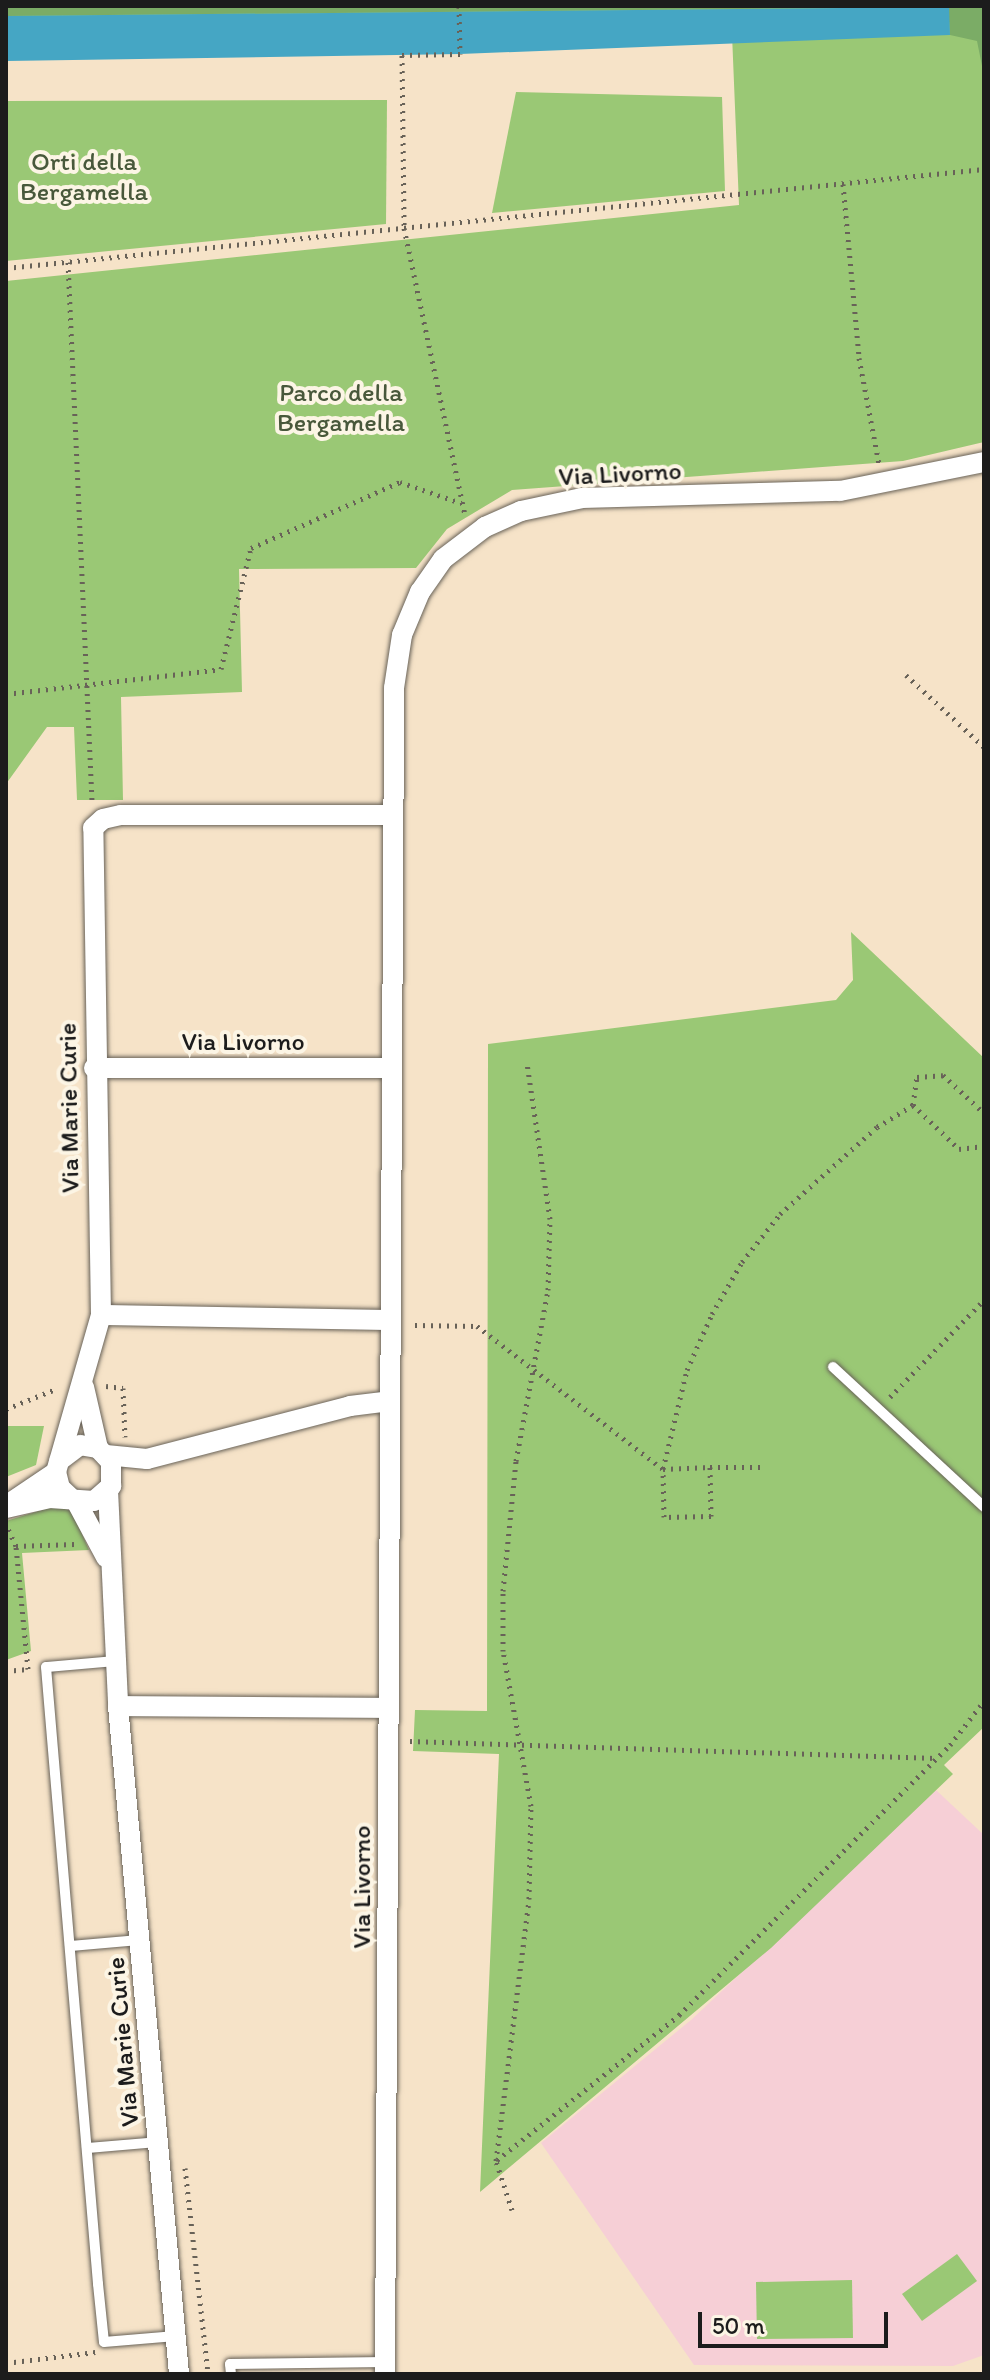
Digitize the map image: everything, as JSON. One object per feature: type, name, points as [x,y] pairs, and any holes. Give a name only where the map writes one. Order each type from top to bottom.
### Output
[{"type":"street","name":"Via Livorno","points":[[385,2368],[394,688],[402,635],[431,575],[470,536],[521,511],[582,498],[811,493],[883,485],[984,462]]},
{"type":"street","points":[[93,828],[103,819],[121,815],[393,815]]},
{"type":"street","name":"Via Marie Curie","points":[[58,1466],[101,1315],[94,1068],[93,828]]},
{"type":"street","name":"Via Livorno","points":[[94,1068],[392,1068]]},
{"type":"street","points":[[101,1315],[391,1320]]},
{"type":"street","name":"Via Marie Curie","points":[[84,1383],[102,1451]]},
{"type":"street","points":[[6,1507],[50,1498],[94,1501],[147,1459],[350,1406],[390,1401]]},
{"type":"street","points":[[6,1507],[80,1445],[147,1459]]},
{"type":"street","points":[[102,1451],[113,1469],[109,1488]]},
{"type":"street","points":[[58,1466],[60,1488],[74,1500]]},
{"type":"street","name":"Via Marie Curie","points":[[109,1488],[118,1706],[179,2374]]},
{"type":"street","name":"Via Marie Curie","points":[[74,1500],[111,1568]]},
{"type":"street","points":[[118,1706],[389,1708]]},
{"type":"lane","points":[[833,1367],[984,1507]]},
{"type":"lane","points":[[116,1661],[46,1667],[104,2342],[176,2336]]},
{"type":"lane","points":[[70,1946],[140,1940]]},
{"type":"lane","points":[[87,2148],[158,2142]]},
{"type":"lane","points":[[231,2374],[230,2364],[385,2368]]},
{"type":"path","points":[[459,10],[460,54],[402,55],[404,228],[470,536]]},
{"type":"path","points":[[6,268],[984,169]]},
{"type":"path","points":[[843,184],[859,358],[883,485]]},
{"type":"path","points":[[68,262],[93,828]]},
{"type":"path","points":[[6,694],[221,669],[251,548],[400,482],[462,503]]},
{"type":"path","points":[[906,675],[984,747]]},
{"type":"path","points":[[512,2210],[496,2161],[529,1899],[531,1806],[517,1744],[503,1651],[503,1591],[516,1461],[548,1290],[550,1219],[527,1064]]},
{"type":"path","points":[[913,1105],[917,1077],[943,1075],[984,1113]]},
{"type":"path","points":[[913,1105],[959,1149],[984,1146]]},
{"type":"path","points":[[710,1467],[711,1516],[664,1517],[663,1469],[687,1370],[742,1262],[780,1214],[824,1173],[877,1127],[913,1105]]},
{"type":"path","points":[[878,1409],[984,1300]]},
{"type":"path","points":[[415,1313],[415,1327],[477,1326],[663,1469],[760,1467]]},
{"type":"path","points":[[6,1524],[16,1546],[28,1669],[6,1671]]},
{"type":"path","points":[[16,1546],[85,1544]]},
{"type":"path","points":[[496,2161],[679,2015],[937,1758],[984,1701]]},
{"type":"path","points":[[388,1741],[937,1758]]},
{"type":"path","points":[[6,2363],[92,2356],[104,2342]]},
{"type":"shaded area","points":[[936,1790],[984,1835],[984,2355],[953,2366],[694,2365],[541,2143],[691,2020]]},
{"type":"green space","name":"Parco della Bergamella","points":[[6,6],[984,6],[984,442],[903,461],[512,490],[447,529],[416,568],[239,569],[242,692],[121,697],[123,800],[77,800],[74,727],[47,727],[6,784],[6,281],[739,205],[731,10],[6,17]]},
{"type":"green space","points":[[6,6],[982,6],[984,76],[977,41],[950,35],[948,7],[6,16]]},
{"type":"green space","points":[[516,92],[722,97],[725,191],[492,213]]},
{"type":"green space","name":"Orti della Bergamella","points":[[387,100],[386,224],[6,261],[6,101]]},
{"type":"green space","points":[[851,932],[984,1058],[984,1727],[944,1765],[953,1774],[771,1948],[480,2192],[499,1754],[413,1751],[415,1710],[487,1711],[488,1044],[836,1000],[853,980]]},
{"type":"green space","points":[[6,1426],[44,1426],[36,1465],[6,1477]]},
{"type":"green space","points":[[55,1506],[72,1511],[89,1550],[22,1553],[31,1651],[6,1660],[6,1521]]},
{"type":"green space","points":[[957,2254],[977,2281],[922,2321],[902,2294]]},
{"type":"green space","points":[[852,2280],[853,2338],[757,2339],[756,2282]]},
{"type":"water","points":[[949,7],[950,35],[460,54],[6,61],[6,16]]}]
